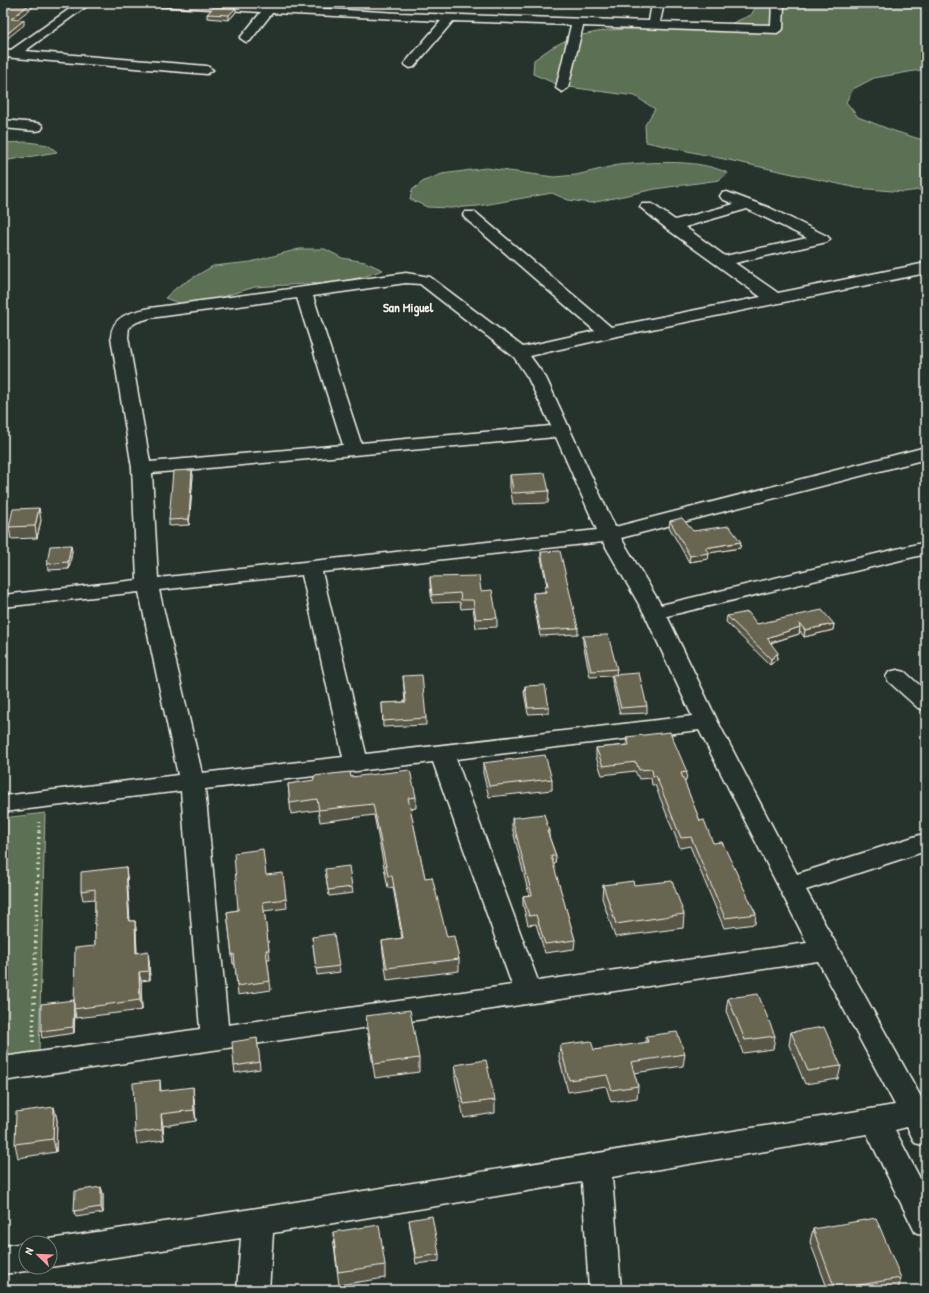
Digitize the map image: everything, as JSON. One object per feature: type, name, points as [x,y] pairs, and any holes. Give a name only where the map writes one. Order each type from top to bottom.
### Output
[{"type":"street","points":[[8,54],[85,3]]},
{"type":"street","points":[[158,3],[272,6],[399,16],[777,29],[778,3]]},
{"type":"street","points":[[399,16],[404,3]]},
{"type":"street","points":[[654,25],[658,3]]},
{"type":"street","points":[[246,38],[272,6]]},
{"type":"street","points":[[520,20],[525,8]]},
{"type":"street","points":[[410,64],[450,18]]},
{"type":"street","points":[[562,88],[578,21]]},
{"type":"street","points":[[8,54],[207,70]]},
{"type":"street","points":[[3,124],[36,127]]},
{"type":"street","points":[[721,261],[822,239],[765,211],[746,205],[727,196]]},
{"type":"street","points":[[672,226],[746,205]]},
{"type":"street","points":[[647,207],[775,299]]},
{"type":"street","points":[[470,215],[608,333]]},
{"type":"street","points":[[520,354],[608,333],[926,268]]},
{"type":"street","points":[[215,1038],[192,782],[148,586],[142,468],[119,330],[122,322],[128,318],[163,311],[406,278],[424,280],[520,354],[536,378],[562,431],[609,535],[655,613],[706,722],[790,886],[921,1124]]},
{"type":"street","points":[[304,293],[354,450]]},
{"type":"street","points":[[142,468],[562,431]]},
{"type":"street","points":[[3,602],[609,535],[924,458]]},
{"type":"street","points":[[655,613],[926,548]]},
{"type":"street","points":[[310,568],[356,763]]},
{"type":"street","points":[[897,677],[926,703]]},
{"type":"street","points":[[3,804],[706,722]]},
{"type":"street","points":[[442,753],[529,993]]},
{"type":"street","points":[[790,886],[926,842]]},
{"type":"street","points":[[3,1069],[826,950]]},
{"type":"street","points":[[58,1252],[258,1222],[876,1120],[921,1124]]},
{"type":"street","points":[[876,1120],[926,1222]]},
{"type":"street","points":[[596,1166],[605,1290]]},
{"type":"street","points":[[253,1290],[258,1222]]},
{"type":"street","points":[[3,1260],[18,1258]]},
{"type":"path","points":[[33,1065],[39,800]]},
{"type":"green space","points":[[758,3],[926,3],[926,69],[874,78],[853,89],[846,102],[858,117],[891,130],[926,141],[926,189],[904,192],[857,188],[646,142],[645,125],[655,109],[635,96],[561,86],[533,74],[534,60],[551,48],[572,37],[608,30],[730,24],[751,15]]},
{"type":"green space","points":[[28,142],[48,145],[57,152],[3,161],[3,143]]},
{"type":"green space","points":[[643,163],[697,164],[728,173],[719,180],[655,189],[591,203],[568,200],[552,193],[478,206],[451,208],[427,207],[410,199],[412,190],[424,181],[442,174],[486,168],[554,177],[576,175],[618,165]]},
{"type":"green space","points":[[299,249],[325,249],[342,258],[365,262],[383,270],[363,277],[337,282],[255,287],[208,301],[184,305],[165,298],[177,287],[213,266],[251,262]]},
{"type":"green space","points":[[45,813],[39,1053],[3,1058],[3,818]]},
{"type":"building","points":[[3,3],[31,3],[11,19],[24,20],[3,37]]},
{"type":"building","points":[[214,7],[236,8],[229,15],[207,14]]},
{"type":"building","points":[[192,470],[189,519],[169,520],[173,471]]},
{"type":"building","points":[[545,473],[549,491],[514,493],[510,475]]},
{"type":"building","points":[[39,508],[35,526],[9,527],[13,509]]},
{"type":"building","points":[[682,518],[693,531],[729,526],[741,542],[705,548],[709,553],[690,556],[670,521]]},
{"type":"building","points":[[71,545],[68,562],[47,564],[50,546]]},
{"type":"building","points":[[560,551],[578,628],[540,630],[533,593],[546,592],[545,586],[548,586],[541,552]]},
{"type":"building","points":[[479,576],[481,591],[492,590],[497,618],[476,619],[473,600],[461,600],[460,593],[432,595],[430,577]]},
{"type":"building","points":[[822,610],[834,624],[805,630],[799,623],[800,627],[767,638],[778,653],[771,659],[727,616],[748,612],[757,624]]},
{"type":"building","points":[[608,635],[617,669],[591,671],[583,636]]},
{"type":"building","points":[[639,673],[647,706],[621,708],[612,675]]},
{"type":"building","points":[[422,675],[426,718],[383,721],[382,703],[406,702],[403,676]]},
{"type":"building","points":[[545,685],[549,707],[528,708],[525,686]]},
{"type":"building","points":[[670,732],[687,772],[681,773],[700,821],[704,820],[713,843],[722,842],[756,914],[725,918],[691,837],[681,838],[656,776],[653,776],[652,769],[639,770],[636,762],[603,766],[596,748],[629,745],[627,737]]},
{"type":"building","points":[[545,755],[552,779],[489,786],[483,763]]},
{"type":"building","points":[[410,770],[416,797],[408,798],[425,878],[432,877],[447,937],[454,936],[459,959],[387,968],[382,941],[403,938],[392,876],[388,876],[373,804],[319,810],[317,799],[290,803],[288,784],[314,780],[314,776],[350,772],[351,777]]},
{"type":"building","points":[[544,814],[549,831],[547,831],[556,856],[551,856],[575,940],[545,944],[536,915],[529,916],[523,896],[532,895],[512,818]]},
{"type":"building","points":[[263,849],[266,875],[283,873],[286,899],[263,902],[269,950],[266,950],[270,981],[237,986],[234,954],[232,955],[227,912],[238,910],[234,853]]},
{"type":"building","points":[[349,866],[352,887],[328,890],[325,869]]},
{"type":"building","points":[[126,867],[129,921],[135,921],[136,953],[148,951],[149,971],[139,972],[140,1000],[74,1009],[75,948],[95,946],[95,889],[81,891],[81,872]]},
{"type":"building","points":[[633,881],[634,885],[672,881],[684,914],[616,924],[603,885]]},
{"type":"building","points":[[334,934],[339,966],[316,969],[312,937]]},
{"type":"building","points":[[758,994],[775,1036],[745,1040],[728,998]]},
{"type":"building","points":[[74,1000],[73,1027],[41,1031],[41,1004]]},
{"type":"building","points":[[410,1010],[419,1058],[374,1064],[366,1016]]},
{"type":"building","points":[[824,1027],[841,1066],[808,1071],[791,1032]]},
{"type":"building","points":[[677,1032],[685,1054],[631,1062],[638,1086],[612,1090],[607,1075],[569,1080],[560,1045],[591,1041],[594,1050],[648,1042],[646,1036]]},
{"type":"building","points":[[257,1038],[260,1062],[234,1066],[232,1042]]},
{"type":"building","points":[[486,1060],[495,1100],[464,1104],[455,1065]]},
{"type":"building","points":[[160,1080],[160,1091],[193,1087],[194,1110],[161,1114],[162,1129],[135,1133],[133,1083]]},
{"type":"building","points":[[54,1107],[53,1139],[15,1144],[16,1112]]},
{"type":"building","points":[[101,1187],[101,1207],[74,1211],[75,1191]]},
{"type":"building","points":[[432,1216],[439,1254],[416,1258],[409,1220]]},
{"type":"building","points":[[876,1218],[901,1278],[835,1289],[813,1229]]},
{"type":"building","points":[[379,1225],[385,1265],[338,1272],[333,1232]]},
{"type":"district","name":"San Miguel","points":[[408,307]]}]
